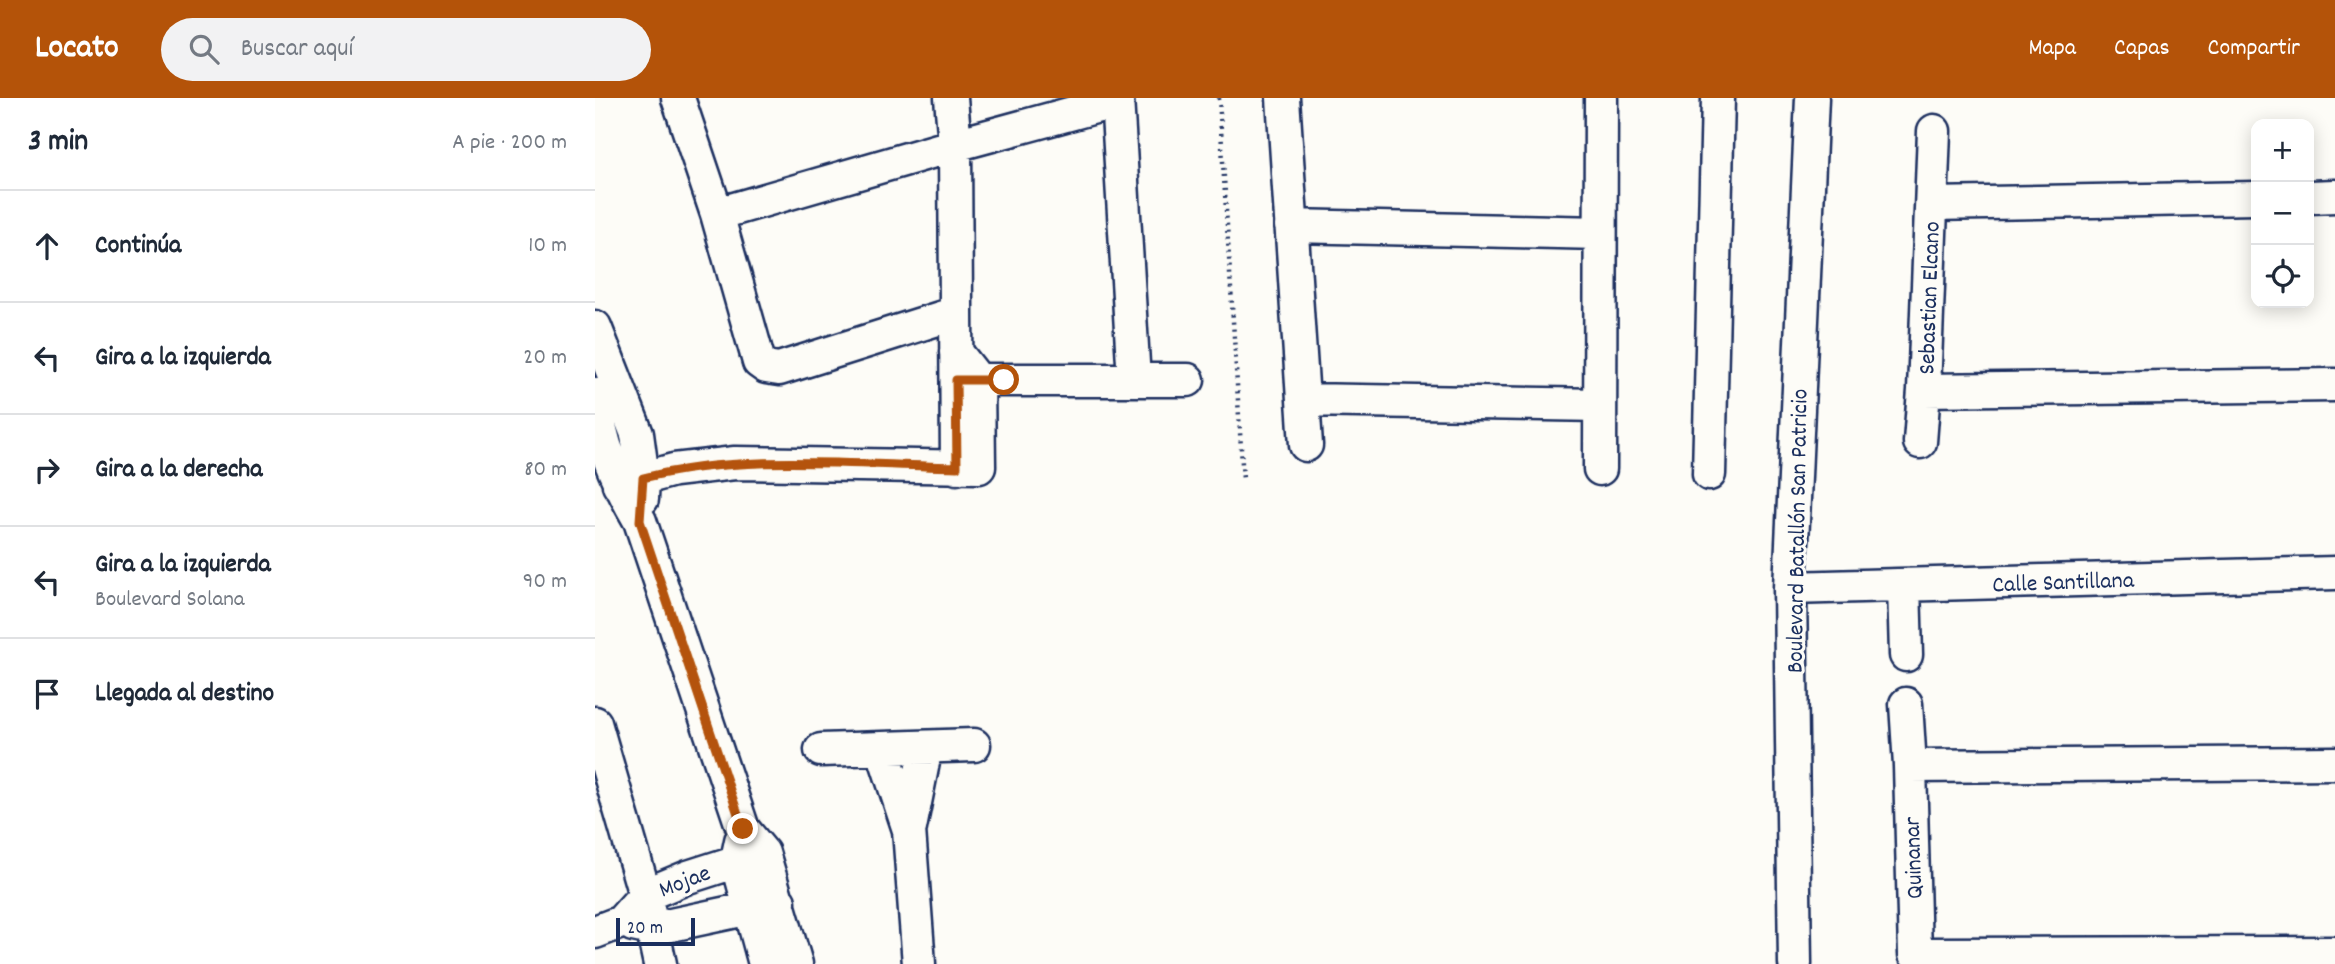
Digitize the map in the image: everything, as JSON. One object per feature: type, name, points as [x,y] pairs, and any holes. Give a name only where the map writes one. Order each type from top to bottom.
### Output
[{"type":"street","points":[[678,98],[717,214],[759,362],[766,367],[779,369],[956,313]]},
{"type":"street","points":[[631,482],[674,470],[736,463],[979,467],[956,313],[955,145],[951,98]]},
{"type":"street","points":[[1283,98],[1306,445]]},
{"type":"street","points":[[1599,469],[1601,98]]},
{"type":"street","points":[[1709,474],[1718,98]]},
{"type":"street","name":"Boulevard Batallón San Patricio","points":[[1795,964],[1790,588],[1812,98]]},
{"type":"street","points":[[717,214],[1117,100],[1134,380]]},
{"type":"street","points":[[1932,204],[1934,131]]},
{"type":"street","points":[[2314,197],[2335,196]]},
{"type":"street","name":"Sebastian Elcano","points":[[2251,198],[1932,204],[1924,390],[2335,386]]},
{"type":"street","points":[[1291,226],[1600,233]]},
{"type":"street","points":[[596,333],[600,381],[638,434],[631,482],[640,521],[743,829],[750,857],[748,908],[765,964]]},
{"type":"street","points":[[963,371],[1134,380],[1188,380]]},
{"type":"street","points":[[1920,442],[1924,390]]},
{"type":"street","points":[[1303,400],[1600,405]]},
{"type":"street","name":"Calle Santillana","points":[[1790,588],[2335,573]]},
{"type":"street","points":[[1904,585],[1906,655]]},
{"type":"street","name":"Quinanar","points":[[1906,704],[1915,959],[2335,953]]},
{"type":"street","name":"Mojae","points":[[596,733],[645,895]]},
{"type":"street","points":[[821,750],[974,745]]},
{"type":"street","points":[[909,830],[926,747]]},
{"type":"street","points":[[882,748],[909,830],[919,964]]},
{"type":"street","points":[[1910,766],[2335,763]]},
{"type":"street","points":[[750,857],[779,902],[796,964]]},
{"type":"street","name":"Mojae","points":[[623,928],[645,895],[750,857]]},
{"type":"street","name":"Mojae","points":[[623,928],[779,902]]},
{"type":"street","name":"Mojae","points":[[623,928],[660,964]]},
{"type":"path","points":[[1219,98],[1243,480]]},
{"type":"route","points":[[743,829],[640,521],[643,478],[674,470],[736,463],[957,467],[956,380],[1004,380]]}]
